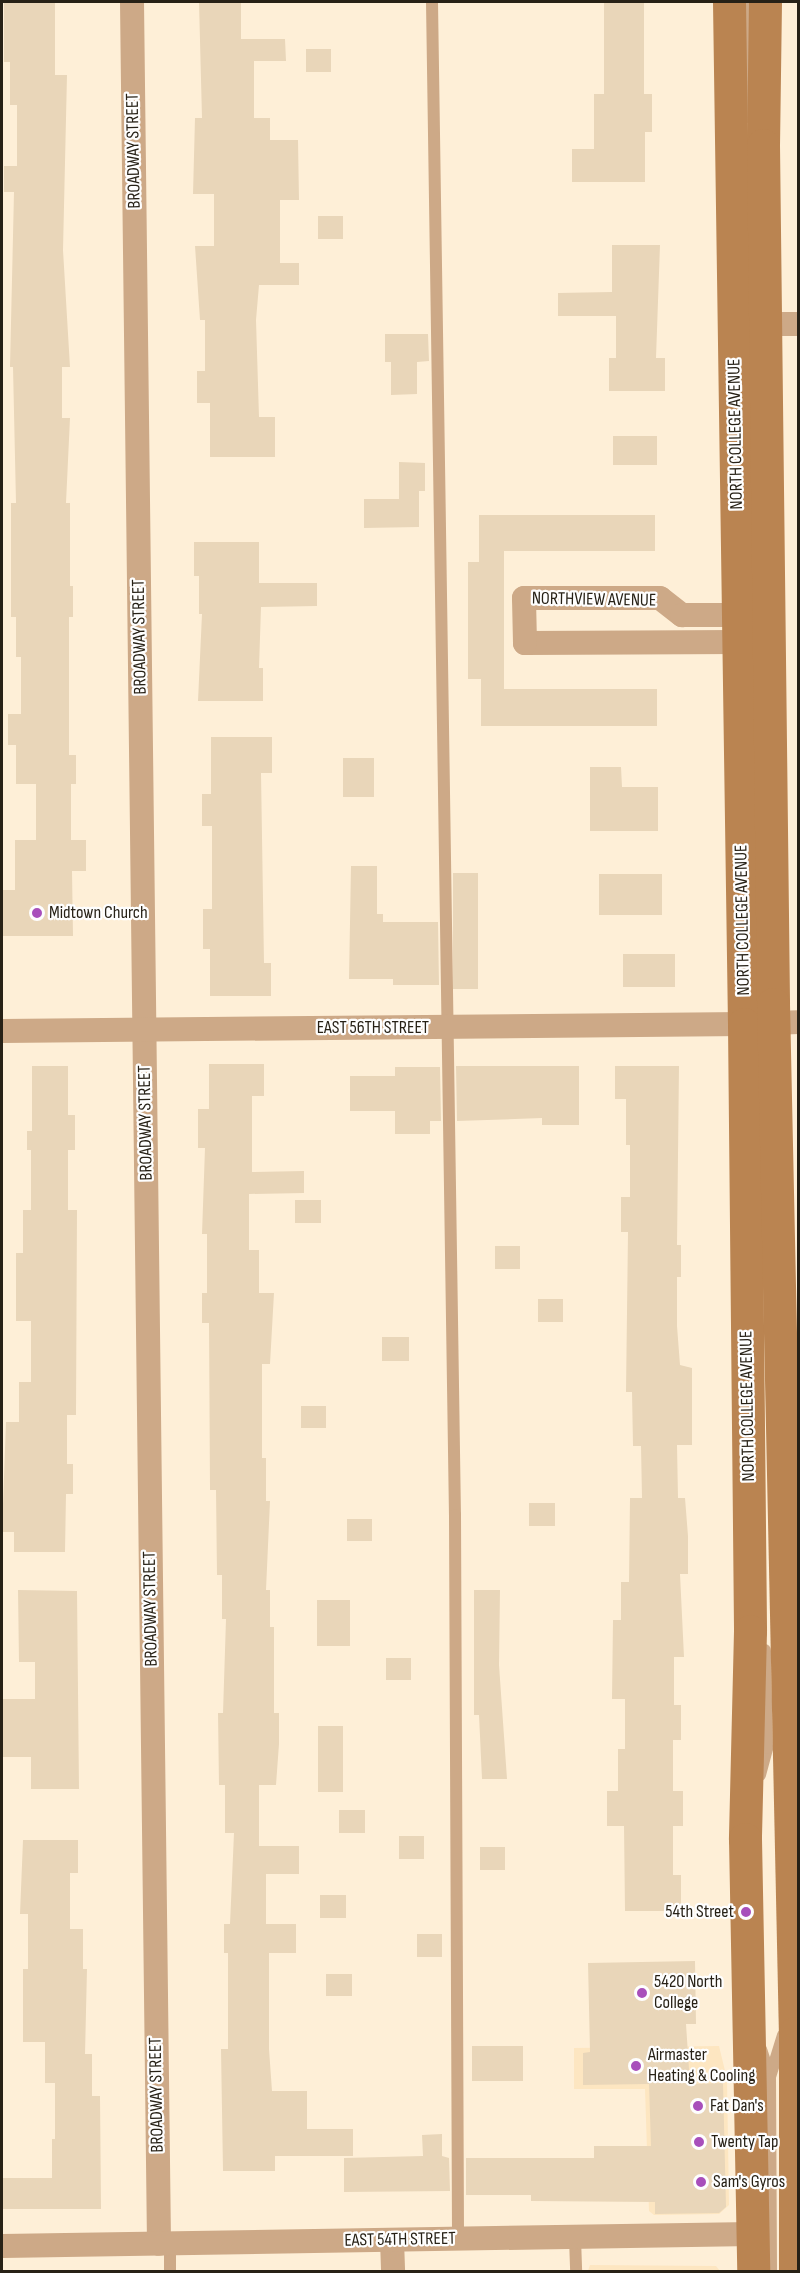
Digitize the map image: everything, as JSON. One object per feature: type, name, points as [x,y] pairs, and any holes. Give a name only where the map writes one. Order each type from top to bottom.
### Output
[{"type":"main road","name":"NORTH COLLEGE AVENUE","points":[[729,2],[739,628],[769,1018],[745,1839],[746,2004],[779,2233],[795,2271]]},
{"type":"main road","name":"NORTH COLLEGE AVENUE","points":[[753,2271],[779,2233],[797,2129],[794,2003],[795,1888],[783,1633],[769,1018],[765,2]]},
{"type":"street","name":"BROADWAY STREET","points":[[132,2],[164,2244]]},
{"type":"street","points":[[765,324],[798,324]]},
{"type":"street","name":"NORTHVIEW AVENUE","points":[[524,598],[660,598],[682,615],[739,628],[682,642],[525,643],[524,598]]},
{"type":"street","name":"EAST 56TH STREET","points":[[2,1031],[145,1028],[445,1028],[769,1018]]},
{"type":"street","name":"EAST 54TH STREET","points":[[2,2246],[779,2233]]},
{"type":"street","points":[[392,2240],[393,2271]]},
{"type":"lane","points":[[432,2],[445,1028],[455,1515],[458,2240]]},
{"type":"lane","points":[[746,2],[747,133]]},
{"type":"lane","name":"NORTHVIEW AVENUE","points":[[682,615],[682,642]]},
{"type":"lane","name":"NORTH COLLEGE AVENUE","points":[[759,1100],[769,1018]]},
{"type":"lane","name":"NORTH COLLEGE AVENUE","points":[[745,1839],[767,1748],[783,1633]]},
{"type":"lane","name":"NORTH COLLEGE AVENUE","points":[[767,1748],[791,1839]]},
{"type":"lane","name":"NORTH COLLEGE AVENUE","points":[[770,2077],[794,2003]]},
{"type":"lane","name":"NORTH COLLEGE AVENUE","points":[[746,2004],[770,2077],[779,2233],[771,2271]]},
{"type":"lane","points":[[575,2238],[576,2271]]},
{"type":"lane","points":[[164,2244],[170,2271]]},
{"type":"shaded area","points":[[719,2046],[727,2079],[729,2205],[719,2214],[654,2215],[649,2211],[645,2089],[574,2089],[574,2048]]},
{"type":"shaded area","points":[[590,2265],[716,2266],[720,2271],[588,2271]]},
{"type":"building","points":[[4,2],[55,2],[55,75],[67,75],[63,250],[70,367],[62,367],[62,418],[70,418],[66,503],[70,503],[70,586],[73,586],[73,617],[69,617],[69,755],[76,755],[76,784],[71,784],[71,840],[86,840],[86,871],[72,871],[73,936],[2,936],[2,890],[15,890],[15,840],[36,840],[36,784],[16,784],[16,745],[8,745],[8,714],[21,714],[21,657],[16,657],[16,617],[11,617],[11,503],[16,503],[13,367],[10,367],[14,192],[4,192],[4,166],[17,166],[17,105],[10,105],[10,62],[4,62]]},
{"type":"building","points":[[199,2],[241,2],[241,39],[285,39],[286,61],[254,61],[254,118],[270,118],[270,140],[298,140],[299,200],[280,200],[280,263],[299,263],[299,285],[259,285],[256,320],[259,417],[275,417],[275,457],[210,457],[210,403],[197,403],[197,371],[205,371],[205,320],[200,320],[195,246],[214,246],[214,194],[193,194],[195,118],[202,118]]},
{"type":"building","points":[[604,2],[644,2],[644,94],[652,94],[652,132],[645,132],[645,182],[572,182],[572,149],[594,149],[594,94],[604,94]]},
{"type":"building","points":[[306,49],[331,49],[331,72],[306,72]]},
{"type":"building","points":[[318,216],[343,216],[343,239],[318,239]]},
{"type":"building","points":[[612,245],[660,245],[656,358],[665,358],[665,391],[609,391],[609,358],[616,358],[616,316],[558,316],[558,293],[612,292]]},
{"type":"building","points":[[385,334],[428,334],[429,361],[417,362],[417,394],[391,395],[391,362],[385,362]]},
{"type":"building","points":[[613,436],[657,436],[657,465],[613,465]]},
{"type":"building","points":[[399,462],[425,463],[425,491],[419,491],[419,527],[364,528],[364,499],[399,499]]},
{"type":"building","points":[[479,515],[655,515],[655,551],[504,551],[504,689],[657,689],[657,726],[481,726],[481,679],[468,679],[468,562],[479,562]]},
{"type":"building","points":[[194,542],[259,542],[259,583],[317,583],[317,606],[261,607],[259,668],[263,668],[263,701],[198,701],[202,614],[199,614],[199,576],[194,576]]},
{"type":"building","points":[[211,737],[272,737],[272,773],[261,773],[264,963],[271,963],[271,996],[210,996],[210,949],[203,949],[203,909],[212,909],[212,826],[202,826],[202,794],[211,794]]},
{"type":"building","points":[[343,758],[374,758],[374,797],[343,797]]},
{"type":"building","points":[[590,767],[621,767],[622,787],[658,787],[658,831],[590,831]]},
{"type":"building","points":[[351,866],[377,866],[377,914],[383,914],[383,922],[438,922],[439,985],[393,985],[393,979],[349,979]]},
{"type":"building","points":[[453,873],[478,873],[478,989],[453,989]]},
{"type":"building","points":[[599,874],[662,874],[662,915],[599,915]]},
{"type":"building","points":[[623,954],[675,954],[675,987],[623,987]]},
{"type":"building","points":[[209,1064],[264,1064],[264,1096],[252,1096],[252,1172],[304,1171],[304,1193],[249,1194],[249,1250],[259,1250],[259,1293],[274,1293],[270,1364],[262,1364],[262,1458],[266,1458],[266,1501],[270,1501],[266,1590],[270,1590],[270,1627],[274,1627],[274,1713],[279,1713],[279,1744],[276,1785],[259,1785],[259,1846],[299,1846],[299,1874],[266,1874],[266,1924],[296,1924],[296,1953],[269,1953],[269,2049],[272,2091],[307,2091],[307,2129],[353,2129],[353,2156],[275,2156],[275,2171],[223,2171],[221,2049],[228,2049],[228,1953],[224,1953],[224,1924],[230,1924],[234,1833],[225,1833],[225,1785],[219,1785],[218,1713],[223,1713],[226,1619],[222,1619],[222,1575],[217,1575],[216,1490],[210,1490],[209,1323],[202,1323],[202,1293],[207,1293],[207,1234],[202,1234],[205,1148],[198,1148],[198,1109],[209,1109]]},
{"type":"building","points":[[32,1066],[68,1066],[68,1115],[75,1115],[75,1150],[68,1150],[68,1210],[77,1210],[76,1415],[67,1415],[67,1464],[73,1464],[73,1494],[66,1494],[65,1552],[14,1552],[14,1532],[2,1532],[6,1422],[19,1422],[19,1382],[31,1382],[31,1321],[16,1321],[16,1253],[23,1253],[23,1210],[31,1210],[31,1150],[27,1150],[27,1131],[32,1131]]},
{"type":"building","points":[[456,1066],[579,1066],[579,1125],[542,1125],[542,1118],[457,1121]]},
{"type":"building","points":[[615,1066],[679,1066],[677,1245],[681,1245],[681,1277],[677,1277],[677,1326],[680,1365],[692,1368],[692,1445],[677,1445],[678,1498],[685,1498],[688,1536],[688,1574],[680,1574],[684,1657],[674,1657],[674,1705],[681,1705],[681,1740],[673,1740],[673,1791],[683,1791],[683,1826],[673,1826],[673,1875],[681,1875],[681,1911],[625,1911],[624,1826],[607,1826],[607,1791],[618,1791],[618,1749],[625,1749],[625,1699],[612,1699],[613,1620],[621,1620],[621,1582],[629,1582],[630,1498],[642,1498],[641,1446],[633,1446],[632,1392],[626,1392],[628,1232],[621,1232],[621,1197],[630,1197],[630,1145],[626,1145],[626,1099],[615,1099]]},
{"type":"building","points":[[395,1067],[440,1067],[441,1121],[430,1121],[430,1134],[395,1134],[395,1111],[350,1111],[350,1076],[395,1076]]},
{"type":"building","points":[[295,1200],[321,1200],[321,1223],[295,1223]]},
{"type":"building","points":[[495,1246],[520,1246],[520,1269],[495,1269]]},
{"type":"building","points":[[538,1299],[563,1299],[563,1322],[538,1322]]},
{"type":"building","points":[[382,1337],[409,1337],[409,1361],[382,1361]]},
{"type":"building","points":[[301,1406],[326,1406],[326,1428],[301,1428]]},
{"type":"building","points":[[529,1503],[555,1503],[555,1526],[529,1526]]},
{"type":"building","points":[[347,1519],[372,1519],[372,1541],[347,1541]]},
{"type":"building","points":[[18,1590],[77,1591],[79,1789],[31,1789],[31,1757],[2,1757],[2,1699],[35,1699],[35,1662],[19,1662]]},
{"type":"building","points":[[474,1590],[500,1590],[499,1665],[507,1779],[482,1779],[479,1715],[474,1715]]},
{"type":"building","points":[[317,1600],[350,1600],[350,1646],[317,1646]]},
{"type":"building","points":[[386,1658],[411,1658],[411,1680],[386,1680]]},
{"type":"building","points":[[318,1726],[343,1726],[343,1792],[318,1792]]},
{"type":"building","points":[[339,1810],[365,1810],[365,1833],[339,1833]]},
{"type":"building","points":[[399,1836],[424,1836],[424,1859],[399,1859]]},
{"type":"building","points":[[23,1840],[78,1840],[78,1873],[70,1873],[70,1929],[83,1929],[83,1969],[87,1969],[85,2054],[92,2054],[92,2096],[100,2096],[101,2209],[2,2209],[2,2178],[52,2178],[52,2139],[55,2139],[55,2083],[45,2083],[45,2042],[23,2042],[23,1969],[28,1969],[28,1914],[20,1914]]},
{"type":"building","points":[[480,1847],[505,1847],[505,1870],[480,1870]]},
{"type":"building","points":[[320,1895],[346,1895],[346,1918],[320,1918]]},
{"type":"building","points":[[417,1934],[442,1934],[442,1957],[417,1957]]},
{"type":"building","points":[[695,1961],[696,2024],[686,2024],[690,2084],[723,2083],[726,2207],[719,2213],[655,2214],[655,2202],[531,2201],[531,2195],[466,2195],[466,2158],[594,2158],[594,2146],[651,2146],[649,2084],[583,2085],[583,2053],[590,2052],[588,1963]]},
{"type":"building","points":[[326,1974],[352,1974],[352,1996],[326,1996]]},
{"type":"building","points":[[472,2046],[523,2046],[523,2081],[472,2081]]},
{"type":"building","points":[[442,2134],[442,2156],[449,2158],[450,2191],[344,2192],[344,2158],[423,2156],[422,2135]]},
{"type":"place","name":"Midtown Church","points":[[37,913]]},
{"type":"place","name":"54th Street","points":[[746,1912]]},
{"type":"place","name":"5420 North College","points":[[642,1993]]},
{"type":"place","name":"Airmaster Heating & Cooling","points":[[636,2066]]},
{"type":"place","name":"Fat Dan's","points":[[698,2106]]},
{"type":"place","name":"Twenty Tap","points":[[699,2142]]},
{"type":"place","name":"Sam's Gyros","points":[[701,2182]]}]
